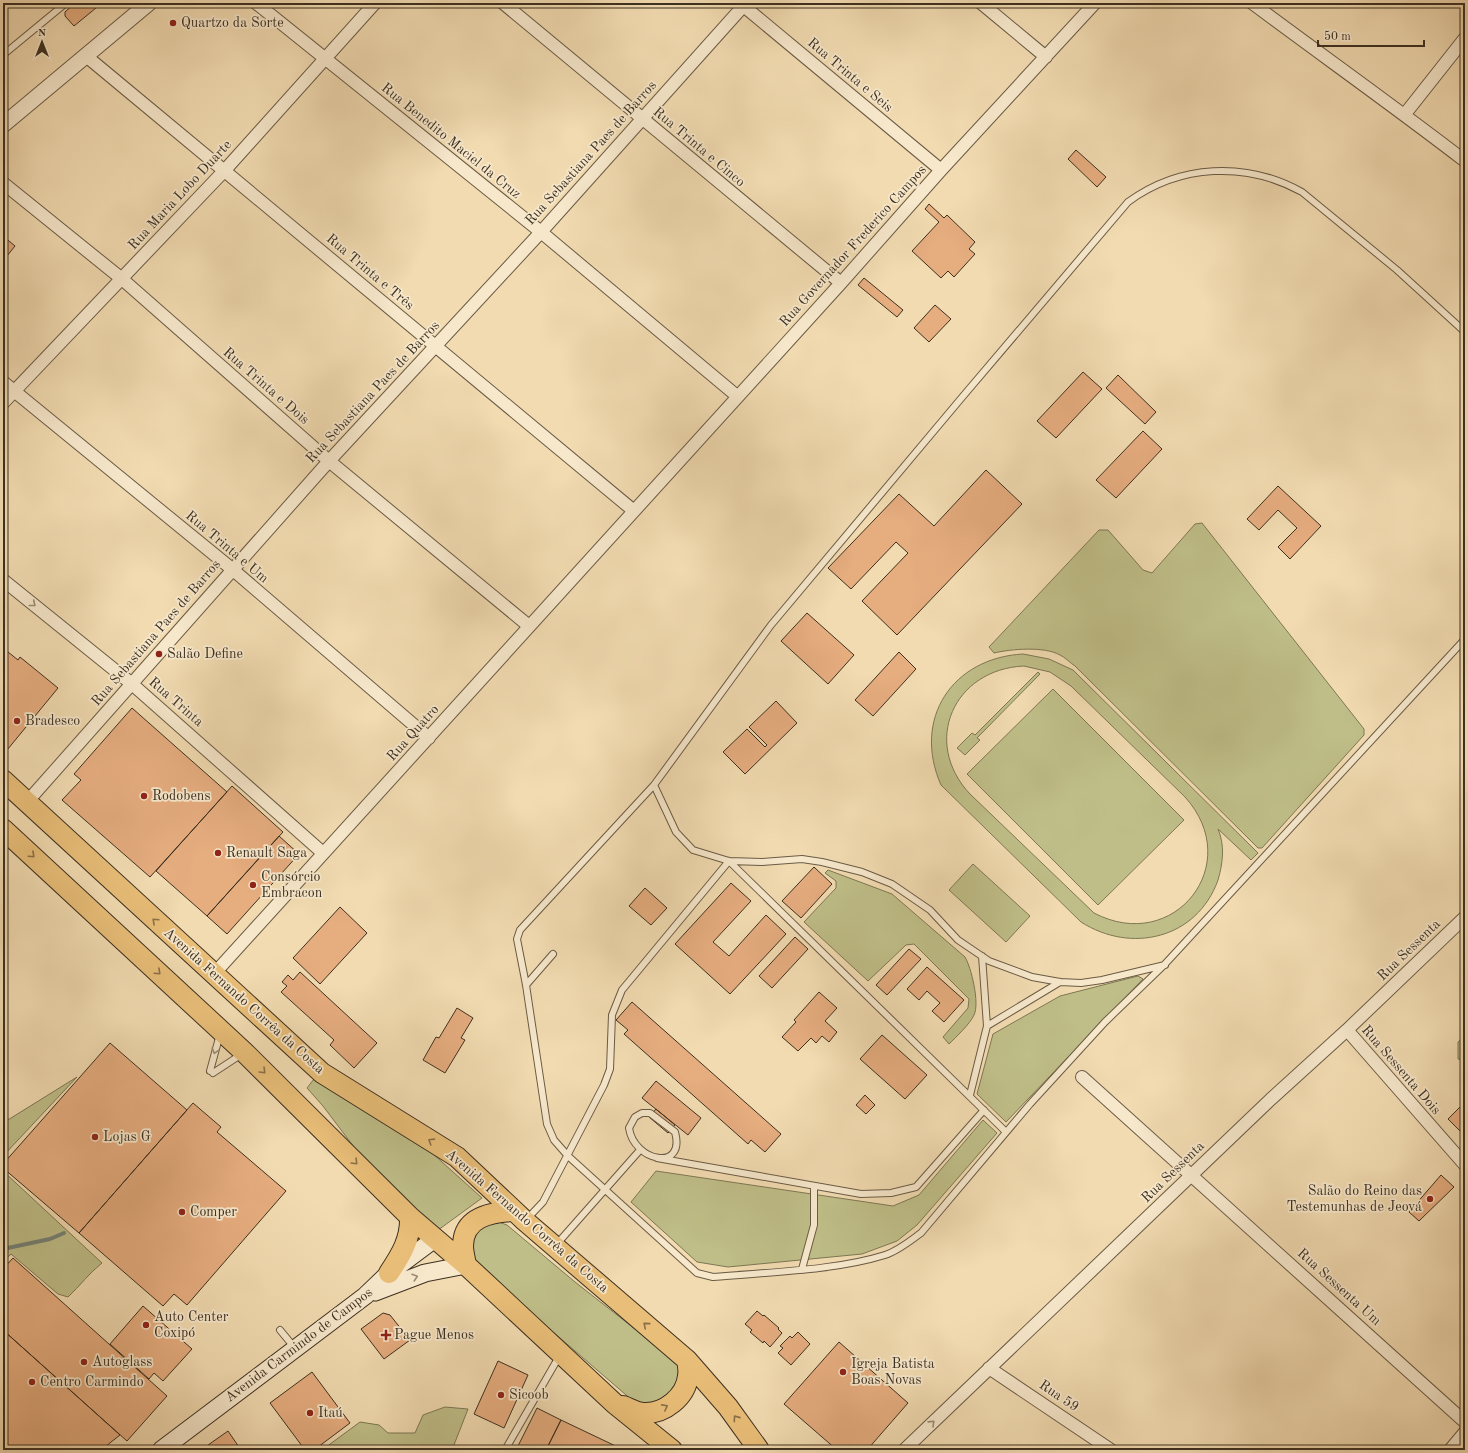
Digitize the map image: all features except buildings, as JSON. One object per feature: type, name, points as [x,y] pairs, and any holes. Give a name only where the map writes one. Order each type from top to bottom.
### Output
[{"type":"highway","name":"Avenida Fernando Corrêa da Costa","points":[[3,780],[213,975],[322,1073],[457,1157],[519,1216],[688,1360],[728,1407],[759,1450]]},
{"type":"highway","points":[[3,829],[244,1052],[410,1217],[466,1265],[615,1404],[672,1450]]},
{"type":"highway","points":[[436,1238],[494,1212],[519,1216]]},
{"type":"highway","points":[[389,1273],[408,1240],[411,1228],[410,1217]]},
{"type":"highway","points":[[466,1265],[463,1246],[466,1232],[476,1219]]},
{"type":"highway","points":[[615,1404],[643,1413],[656,1412],[674,1402],[685,1387],[688,1376],[688,1360]]},
{"type":"main road","name":"Avenida Carmindo de Campos","points":[[160,1450],[365,1296],[389,1273],[436,1238]]},
{"type":"main road","points":[[365,1296],[400,1281],[425,1273],[466,1265]]},
{"type":"street","points":[[3,125],[149,3]]},
{"type":"street","name":"Rua Benedito Maciel da Cruz","points":[[256,3],[541,232],[737,396]]},
{"type":"street","name":"Rua Maria Lobo Duarte","points":[[3,403],[225,170],[375,3]]},
{"type":"street","name":"Rua Trinta e Cinco","points":[[503,3],[840,283]]},
{"type":"street","points":[[981,3],[1046,57]]},
{"type":"street","name":"Rua Governador Frederico Campos","points":[[634,511],[941,170],[1095,3]]},
{"type":"street","points":[[1252,3],[1338,68],[1405,114],[1465,161]]},
{"type":"street","name":"Rua Sebastiana Paes de Barros","points":[[28,802],[232,569],[329,461],[541,232],[744,4]]},
{"type":"street","name":"Rua Trinta e Seis","points":[[744,4],[941,170]]},
{"type":"street","points":[[1405,114],[1465,38]]},
{"type":"street","name":"Rua Trinta e Três","points":[[86,56],[634,511]]},
{"type":"street","name":"Rua Trinta e Dois","points":[[3,183],[122,279],[329,461],[529,626]]},
{"type":"street","name":"Rua Trinta e Um","points":[[3,382],[14,393],[232,569],[429,738]]},
{"type":"street","name":"Rua Quatro","points":[[213,975],[634,511]]},
{"type":"street","name":"Rua Trinta","points":[[3,580],[132,684],[323,853]]},
{"type":"street","name":"Rua Sessenta","points":[[904,1450],[1271,1099],[1347,1030],[1465,917]]},
{"type":"street","name":"Rua Sessenta Dois","points":[[1347,1030],[1465,1165]]},
{"type":"street","name":"Rua Sessenta Um","points":[[1082,1077],[1465,1422]]},
{"type":"street","name":"Rua 59","points":[[989,1368],[1111,1450]]},
{"type":"street","points":[[1450,1450],[1465,1432]]},
{"type":"lane","points":[[3,55],[66,3]]},
{"type":"lane","points":[[1465,332],[1397,270],[1302,192],[1285,182],[1256,174],[1230,170],[1208,171],[1177,177],[1142,192],[1116,214],[771,625],[654,785],[520,930],[517,939],[526,985],[547,1124],[554,1140],[568,1156],[697,1273],[713,1277],[838,1265],[886,1255],[899,1249],[921,1233],[1006,1132],[1106,1022],[1165,964],[1465,639]]},
{"type":"lane","points":[[654,785],[676,832],[693,850],[729,861],[762,862],[802,859],[822,862],[862,872],[892,884],[930,910],[958,940],[982,956],[1032,977],[1060,982],[1081,983],[1102,980],[1165,964]]},
{"type":"lane","points":[[729,861],[1006,1132]]},
{"type":"lane","points":[[519,1216],[543,1202],[568,1156],[610,1069],[612,1015],[622,990],[729,861]]},
{"type":"lane","points":[[526,985],[553,954]]},
{"type":"lane","points":[[970,1096],[986,1026],[982,956]]},
{"type":"lane","points":[[986,1026],[1060,982]]},
{"type":"lane","points":[[221,1031],[211,1072],[244,1052]]},
{"type":"lane","points":[[657,1158],[670,1156],[674,1152],[676,1138],[675,1132],[650,1113],[642,1113],[635,1117],[629,1128],[634,1142],[640,1150],[650,1156],[657,1158],[861,1194],[891,1193],[916,1186],[984,1110]]},
{"type":"lane","points":[[555,1247],[640,1150]]},
{"type":"lane","points":[[802,1269],[814,1226],[814,1186]]},
{"type":"lane","points":[[280,1330],[295,1349]]},
{"type":"lane","points":[[505,1450],[561,1354]]},
{"type":"shaded area","points":[[1202,523],[1364,729],[1364,735],[1262,848],[1258,848],[1075,666],[1064,657],[1053,652],[1037,649],[1009,650],[994,653],[989,647],[1099,530],[1108,530],[1143,570],[1152,573],[1195,524]]},
{"type":"shaded area","points":[[1023,654],[1049,659],[1073,670],[1258,853],[1251,860],[1218,829],[1222,841],[1222,861],[1218,880],[1208,900],[1195,916],[1179,928],[1160,935],[1141,938],[1121,937],[1100,932],[1081,922],[941,785],[933,761],[932,737],[935,716],[944,696],[958,680],[976,667],[998,658]],"holes":[[[1024,666],[1050,672],[1071,686],[1185,797],[1202,823],[1208,849],[1204,874],[1192,896],[1174,912],[1151,922],[1123,923],[1094,913],[970,794],[955,774],[948,752],[947,731],[952,712],[963,694],[979,680],[1000,670]]]},
{"type":"shaded area","points":[[1038,672],[1040,674],[977,738],[980,740],[965,755],[957,748],[972,733],[975,735]]},
{"type":"shaded area","points":[[1053,689],[1184,820],[1098,905],[967,774]]},
{"type":"shaded area","points":[[973,864],[1030,916],[1006,942],[949,890]]},
{"type":"shaded area","points":[[828,870],[892,894],[965,957],[974,985],[976,1009],[974,1015],[963,1030],[949,1044],[943,1037],[968,1008],[969,999],[914,944],[906,945],[868,981],[804,922],[836,888],[836,881],[825,873]]},
{"type":"shaded area","points":[[1138,976],[1143,979],[1006,1122],[977,1094],[993,1034],[1060,996]]},
{"type":"shaded area","points":[[1465,1036],[1465,1061],[1458,1059],[1458,1042]]},
{"type":"shaded area","points":[[77,1077],[3,1156],[3,1123]]},
{"type":"shaded area","points":[[314,1079],[432,1153],[482,1198],[434,1233],[363,1159],[323,1106],[307,1088]]},
{"type":"shaded area","points":[[983,1120],[997,1133],[917,1225],[897,1241],[862,1254],[728,1267],[697,1262],[631,1202],[656,1171],[893,1206],[919,1195]]},
{"type":"shaded area","points":[[3,1171],[102,1263],[68,1297],[58,1294],[11,1254],[3,1262]]},
{"type":"shaded area","points":[[496,1221],[507,1225],[575,1282],[677,1362],[679,1372],[675,1394],[640,1407],[473,1263],[473,1231]]},
{"type":"shaded area","points":[[445,1407],[468,1409],[452,1450],[322,1450],[360,1422],[379,1425],[388,1433],[415,1433],[423,1415]]},
{"type":"waterway","points":[[3,1249],[50,1239],[64,1233]]},
{"type":"place","name":"Quartzo da Sorte","points":[[173,23]]},
{"type":"place","name":"Salão Define","points":[[159,654]]},
{"type":"place","name":"Bradesco","points":[[17,721]]},
{"type":"place","name":"Rodobens","points":[[144,796]]},
{"type":"place","name":"Renault Saga","points":[[218,853]]},
{"type":"place","name":"Consórcio Embracon","points":[[253,885]]},
{"type":"place","name":"Lojas G","points":[[95,1137]]},
{"type":"place","name":"Salão do Reino das Testemunhas de Jeová","points":[[1430,1199]]},
{"type":"place","name":"Comper","points":[[182,1212]]},
{"type":"place","name":"Auto Center Coxipó","points":[[146,1325]]},
{"type":"place","name":"Pague Menos","points":[[386,1335]]},
{"type":"place","name":"Autoglass","points":[[84,1362]]},
{"type":"place","name":"Igreja Batista Boas Novas","points":[[843,1372]]},
{"type":"place","name":"Centro Carmindo","points":[[32,1382]]},
{"type":"place","name":"Sicoob","points":[[501,1395]]},
{"type":"place","name":"Itaú","points":[[310,1413]]}]
